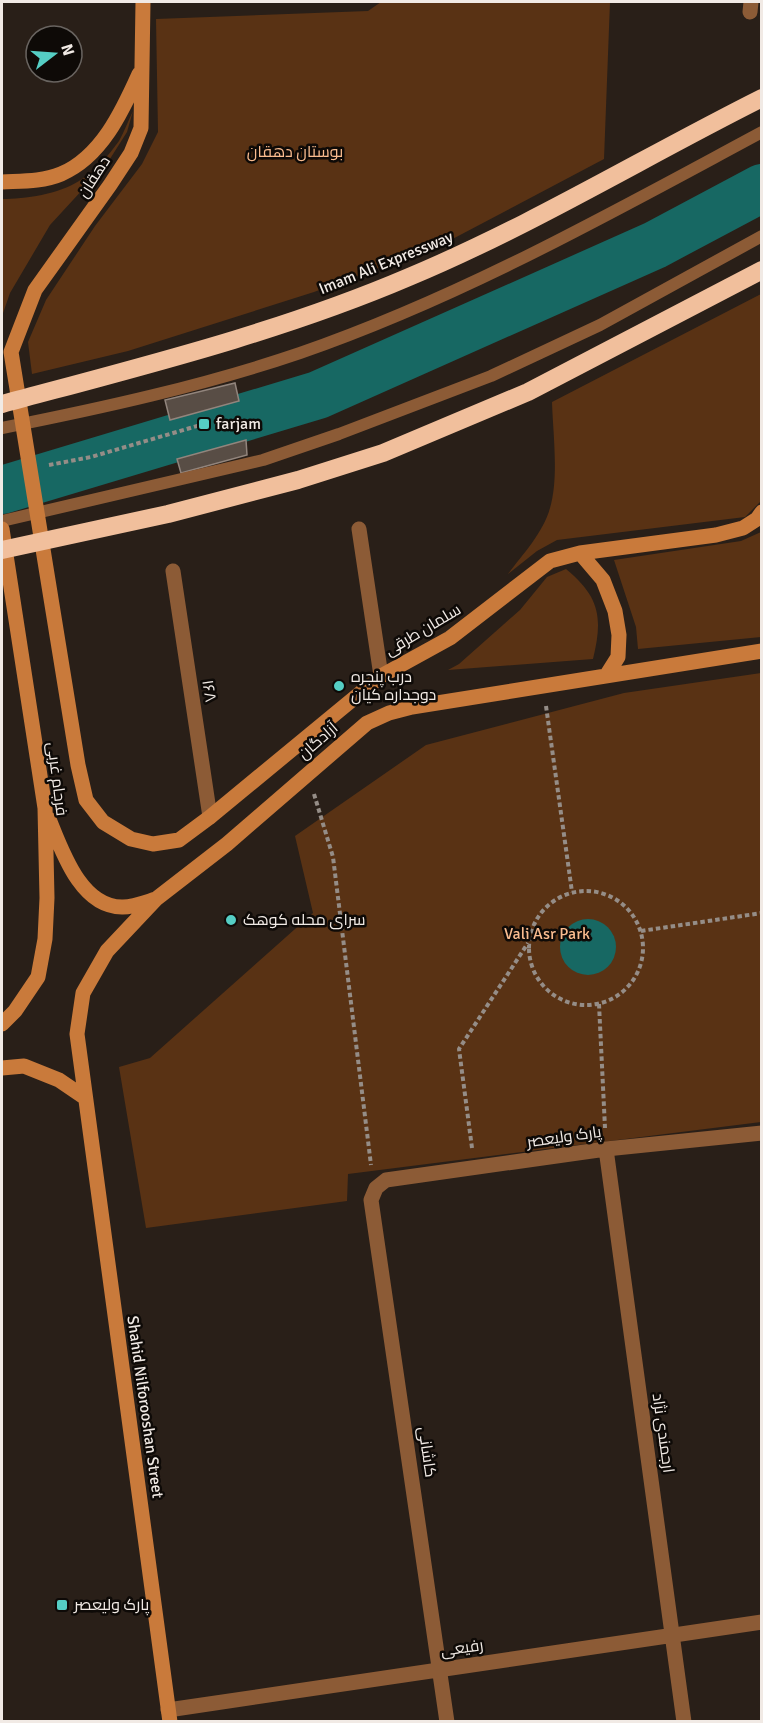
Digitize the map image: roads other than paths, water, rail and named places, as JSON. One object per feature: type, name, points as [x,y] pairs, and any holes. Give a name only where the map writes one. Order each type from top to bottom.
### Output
[{"type":"highway","name":"Imam Ali Expressway","points":[[2,404],[173,358],[330,308],[408,278],[496,239],[695,131],[762,98]]},
{"type":"highway","points":[[2,550],[168,514],[298,480],[383,453],[528,392],[762,270]]},
{"type":"main road","name":"دهقان","points":[[11,352],[35,290],[83,226],[131,153],[141,129],[143,2]]},
{"type":"main road","points":[[2,182],[36,180],[61,174],[87,158],[106,135],[126,103],[142,66]]},
{"type":"main road","name":"فرجام غربی","points":[[11,352],[78,765],[86,800],[103,822]]},
{"type":"main road","name":"سلمان طرقی","points":[[103,822],[131,839],[153,844],[179,840],[381,676],[450,638],[549,561],[580,553],[716,535],[743,528],[757,519],[762,512]]},
{"type":"main road","name":"فرجام غربی","points":[[2,529],[45,808],[47,898],[45,939],[38,977],[15,1011],[2,1024]]},
{"type":"main road","points":[[580,553],[603,580],[615,611],[619,635],[618,657],[606,676]]},
{"type":"main road","name":"آزادگان","points":[[84,1097],[77,1034],[83,993],[107,951],[156,899],[227,844],[367,723],[389,713],[412,707],[762,651]]},
{"type":"main road","points":[[45,808],[60,848],[78,882],[100,902],[123,907],[156,899]]},
{"type":"main road","points":[[2,1068],[24,1066],[59,1080],[84,1097]]},
{"type":"main road","name":"Shahid Nilforooshan Street","points":[[84,1097],[169,1716]]},
{"type":"street","points":[[359,529],[381,676]]},
{"type":"street","name":"۱۶۸","points":[[173,571],[210,817]]},
{"type":"street","name":"پارک ولیعصر","points":[[375,1191],[386,1180],[606,1149],[762,1133]]},
{"type":"street","name":"ارجمندی نژاد","points":[[606,1149],[684,1722]]},
{"type":"street","name":"کاشانی","points":[[375,1191],[372,1200],[373,1212],[447,1722]]},
{"type":"street","name":"رفیعی","points":[[169,1716],[441,1670],[762,1622]]},
{"type":"lane","points":[[2,428],[179,388],[253,367],[300,353],[396,316],[537,251],[762,132]]},
{"type":"lane","points":[[2,521],[263,460],[339,434],[491,376],[600,325],[762,236]]},
{"type":"water","points":[[588,919],[599,921],[608,927],[614,936],[616,947],[614,958],[608,967],[599,973],[588,975],[577,973],[568,967],[562,958],[560,947],[562,936],[568,927],[577,921]]},
{"type":"waterway","points":[[2,490],[318,395],[655,245],[762,188]]},
{"type":"place","name":"farjam","points":[[204,424]]},
{"type":"place","name":"درب پنجره دوجداره کیان","points":[[339,686]]},
{"type":"place","name":"سرای محله کوهک","points":[[231,920]]},
{"type":"place","name":"پارک ولیعصر","points":[[62,1605]]},
{"type":"park label","name":"بوستان دهقان","points":[[295,152]]},
{"type":"park label","name":"Vali Asr Park","points":[[547,934]]}]
